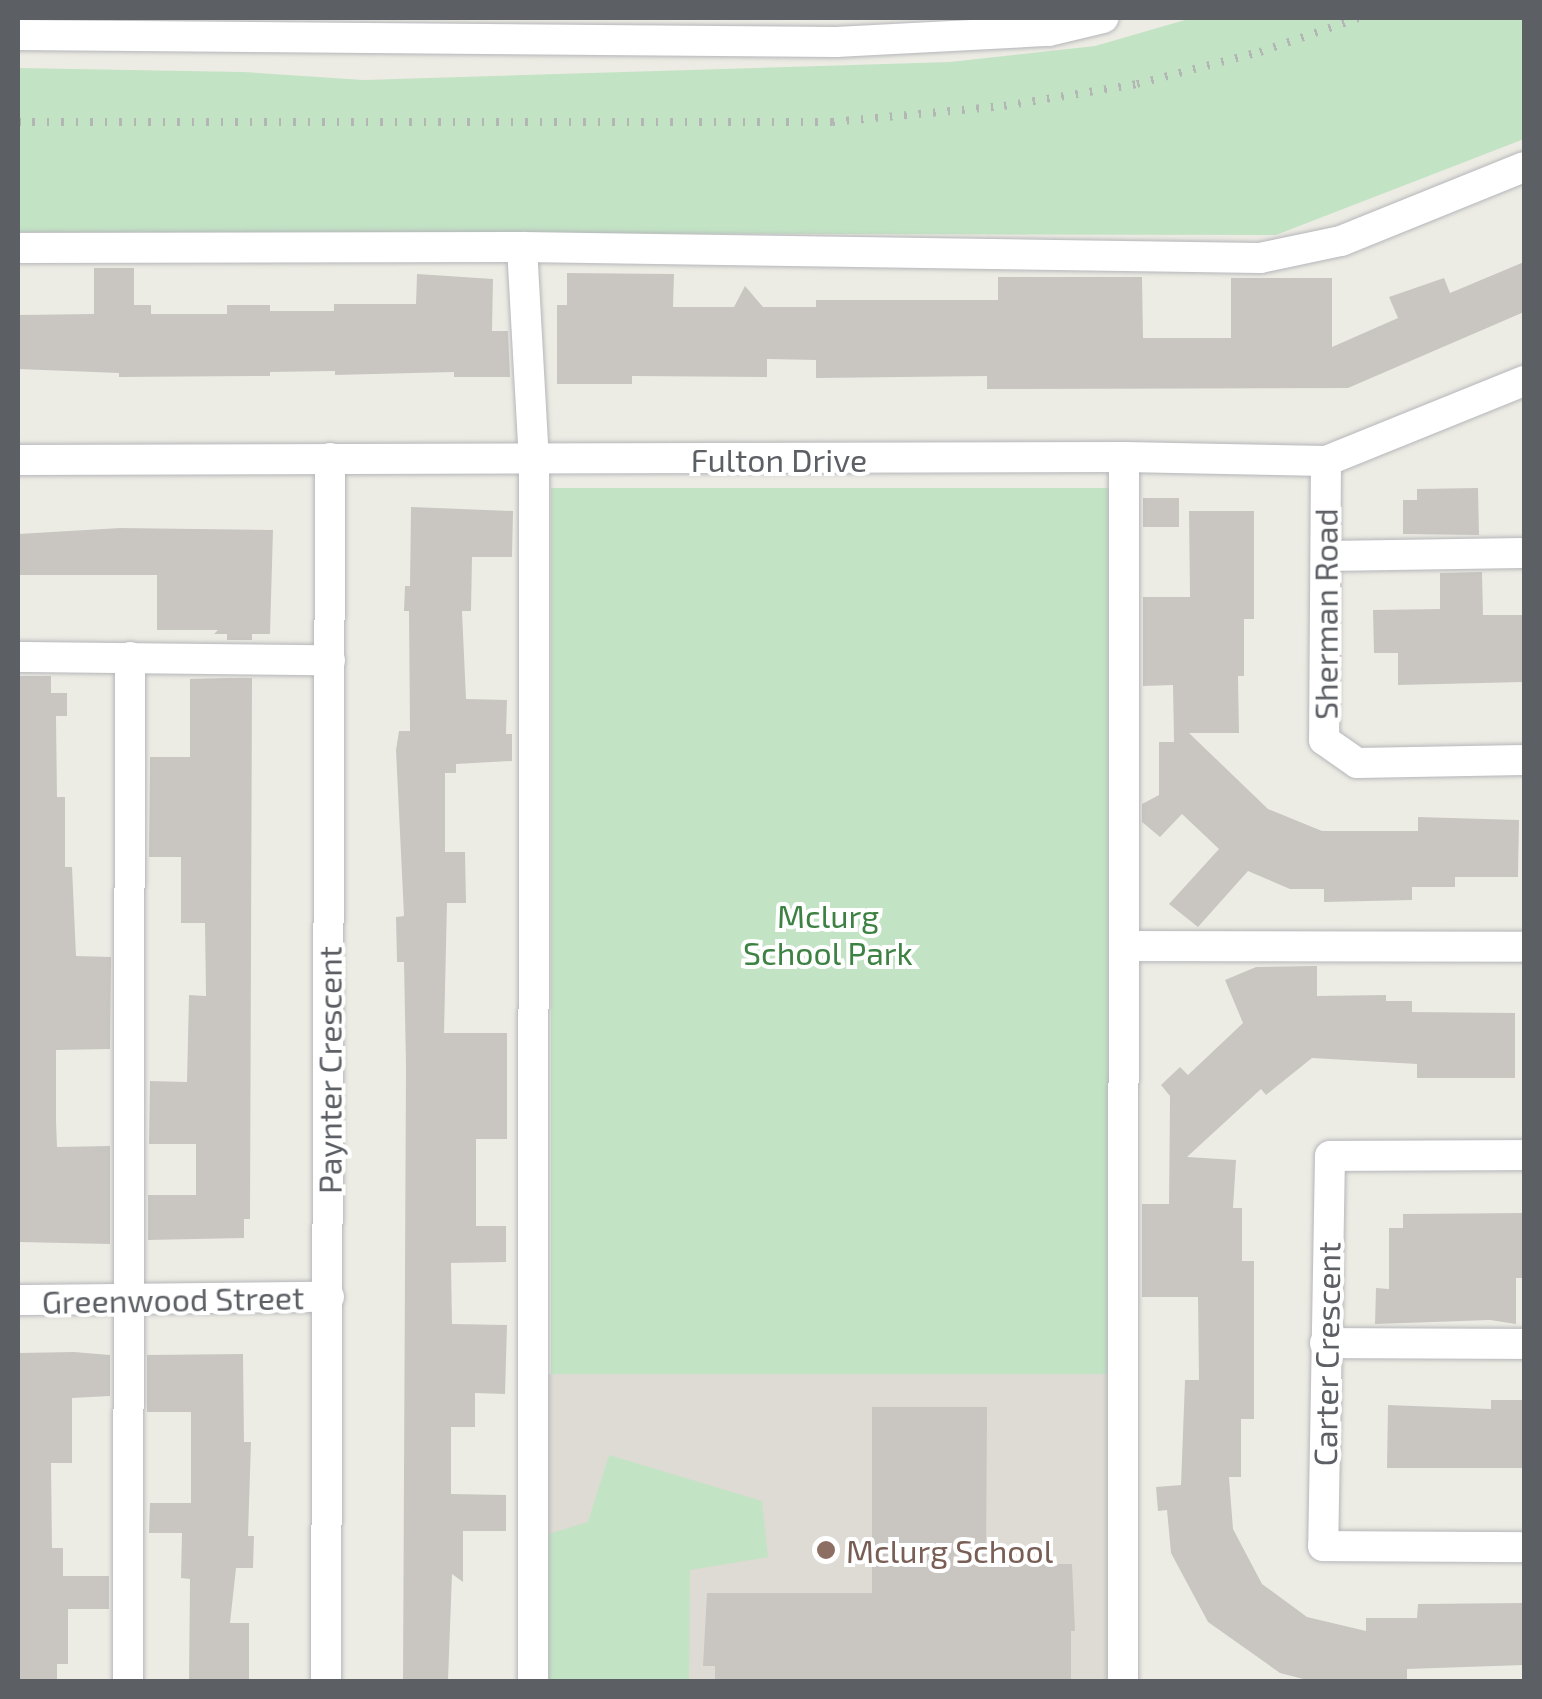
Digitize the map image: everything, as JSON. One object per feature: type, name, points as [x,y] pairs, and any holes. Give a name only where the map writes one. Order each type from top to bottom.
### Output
[{"type":"street","points":[[18,35],[1049,32],[1103,18]]},
{"type":"street","points":[[18,248],[522,247],[1260,258],[1341,241],[1524,167]]},
{"type":"street","points":[[522,247],[534,460],[533,1682]]},
{"type":"street","name":"Fulton Drive","points":[[18,460],[1124,457],[1326,461],[1524,382]]},
{"type":"street","points":[[1123,1682],[1124,457]]},
{"type":"street","name":"Paynter Crescent","points":[[326,1682],[330,458]]},
{"type":"street","name":"Sherman Road","points":[[1326,461],[1324,740],[1357,763],[1524,760]]},
{"type":"street","points":[[1326,556],[1524,553]]},
{"type":"street","points":[[18,656],[330,660]]},
{"type":"street","points":[[128,1682],[130,657]]},
{"type":"street","points":[[1124,946],[1524,947]]},
{"type":"street","name":"Carter Crescent","points":[[1524,1155],[1330,1156],[1324,1546],[1524,1547]]},
{"type":"street","name":"Greenwood Street","points":[[18,1300],[328,1297]]},
{"type":"street","points":[[1325,1343],[1524,1344]]},
{"type":"shaded area","name":"Mclurg School","points":[[544,1374],[1108,1374],[1108,1681],[544,1681]]},
{"type":"green space","points":[[1192,18],[1524,18],[1524,139],[1276,235],[18,232],[18,68],[243,72],[364,80],[950,62],[1095,46]]},
{"type":"green space","name":"Mclurg School Park","points":[[551,488],[1110,488],[1110,1374],[551,1374]]},
{"type":"green space","points":[[609,1455],[762,1501],[768,1557],[690,1570],[689,1681],[544,1682],[545,1535],[588,1522]]},
{"type":"building","points":[[1524,262],[1524,312],[1348,388],[987,389],[987,376],[816,378],[816,360],[767,359],[767,377],[632,376],[632,384],[557,384],[557,305],[567,305],[567,273],[674,274],[673,307],[734,307],[745,286],[763,307],[816,307],[816,300],[998,300],[998,277],[1142,277],[1143,338],[1231,338],[1231,278],[1332,278],[1332,347],[1398,318],[1389,297],[1444,278],[1450,293]]},
{"type":"building","points":[[94,268],[134,268],[134,305],[151,305],[151,314],[227,314],[227,305],[270,305],[270,311],[334,311],[334,304],[416,304],[417,274],[493,279],[492,331],[508,331],[510,377],[454,377],[454,372],[335,375],[335,371],[270,372],[270,376],[119,377],[119,373],[18,369],[18,315],[94,314]]},
{"type":"building","points":[[1478,488],[1479,535],[1403,534],[1403,500],[1417,500],[1417,489]]},
{"type":"building","points":[[1143,498],[1179,498],[1179,527],[1143,527]]},
{"type":"building","points":[[411,507],[513,511],[512,557],[472,557],[471,611],[462,611],[466,699],[507,700],[506,734],[512,734],[512,761],[456,764],[456,773],[445,773],[445,852],[465,852],[466,903],[447,903],[444,1033],[507,1033],[507,1139],[476,1139],[476,1226],[506,1226],[506,1262],[451,1263],[452,1324],[507,1325],[505,1394],[475,1393],[475,1427],[451,1427],[451,1494],[506,1495],[506,1531],[463,1531],[463,1582],[452,1574],[448,1680],[403,1680],[406,1067],[404,962],[397,962],[396,917],[404,916],[396,750],[399,731],[410,731],[409,611],[404,611],[405,586],[410,586]]},
{"type":"building","points":[[1189,511],[1254,511],[1254,619],[1244,619],[1244,676],[1238,676],[1239,733],[1189,733],[1268,809],[1322,831],[1418,831],[1418,817],[1519,820],[1518,877],[1455,877],[1455,887],[1412,887],[1412,900],[1324,902],[1324,889],[1290,889],[1248,871],[1198,927],[1169,904],[1219,849],[1182,814],[1160,837],[1142,822],[1142,804],[1159,795],[1159,742],[1174,742],[1173,685],[1143,686],[1143,597],[1190,597]]},
{"type":"building","points":[[120,528],[273,530],[270,634],[252,634],[252,640],[227,640],[227,634],[214,634],[218,630],[157,630],[157,575],[18,575],[18,534]]},
{"type":"building","points":[[1482,572],[1483,615],[1524,615],[1524,682],[1398,685],[1398,653],[1374,653],[1373,610],[1440,609],[1440,573]]},
{"type":"building","points":[[18,676],[51,676],[51,693],[67,693],[67,716],[56,716],[57,797],[65,797],[65,867],[72,867],[76,956],[111,957],[110,1049],[56,1050],[57,1147],[110,1146],[110,1244],[18,1242]]},
{"type":"building","points":[[252,678],[250,1219],[244,1219],[244,1238],[148,1240],[148,1195],[196,1195],[196,1144],[149,1144],[150,1081],[187,1082],[189,995],[206,996],[205,923],[181,923],[181,857],[149,857],[150,757],[190,757],[190,679]]},
{"type":"building","points":[[1317,966],[1317,996],[1386,995],[1386,1001],[1412,1001],[1412,1012],[1515,1013],[1515,1078],[1417,1078],[1417,1064],[1312,1058],[1266,1095],[1261,1089],[1187,1157],[1236,1160],[1233,1208],[1242,1208],[1242,1261],[1254,1261],[1254,1419],[1241,1419],[1241,1477],[1229,1477],[1233,1529],[1262,1584],[1307,1617],[1366,1631],[1366,1618],[1417,1618],[1418,1604],[1524,1603],[1524,1665],[1407,1669],[1407,1682],[1315,1682],[1280,1673],[1208,1622],[1171,1553],[1167,1510],[1158,1511],[1156,1487],[1181,1485],[1185,1380],[1199,1380],[1198,1297],[1142,1297],[1142,1204],[1169,1204],[1170,1096],[1161,1085],[1180,1067],[1188,1075],[1243,1023],[1225,980],[1256,967]]},
{"type":"building","points":[[1524,1213],[1524,1278],[1516,1278],[1516,1324],[1490,1320],[1375,1324],[1376,1288],[1389,1289],[1389,1228],[1403,1228],[1403,1214]]},
{"type":"building","points":[[18,1353],[110,1355],[110,1396],[72,1398],[72,1463],[51,1463],[52,1548],[63,1548],[63,1576],[109,1576],[109,1609],[68,1609],[68,1664],[57,1664],[57,1682],[18,1682]]},
{"type":"building","points":[[243,1354],[244,1442],[251,1442],[248,1536],[254,1536],[253,1568],[236,1568],[230,1623],[249,1623],[249,1682],[189,1682],[190,1579],[181,1578],[182,1533],[149,1533],[150,1503],[191,1503],[191,1412],[147,1412],[147,1355]]},
{"type":"building","points":[[1491,1400],[1524,1400],[1524,1468],[1387,1468],[1388,1405],[1491,1409]]},
{"type":"building","points":[[872,1407],[987,1407],[986,1564],[1072,1564],[1075,1631],[1071,1631],[1071,1682],[715,1682],[715,1666],[703,1666],[707,1593],[872,1593]]},
{"type":"railway","points":[[18,122],[832,122],[1004,106],[1137,84],[1260,52],[1359,18]]},
{"type":"place","name":"Mclurg School","points":[[826,1550]]}]
